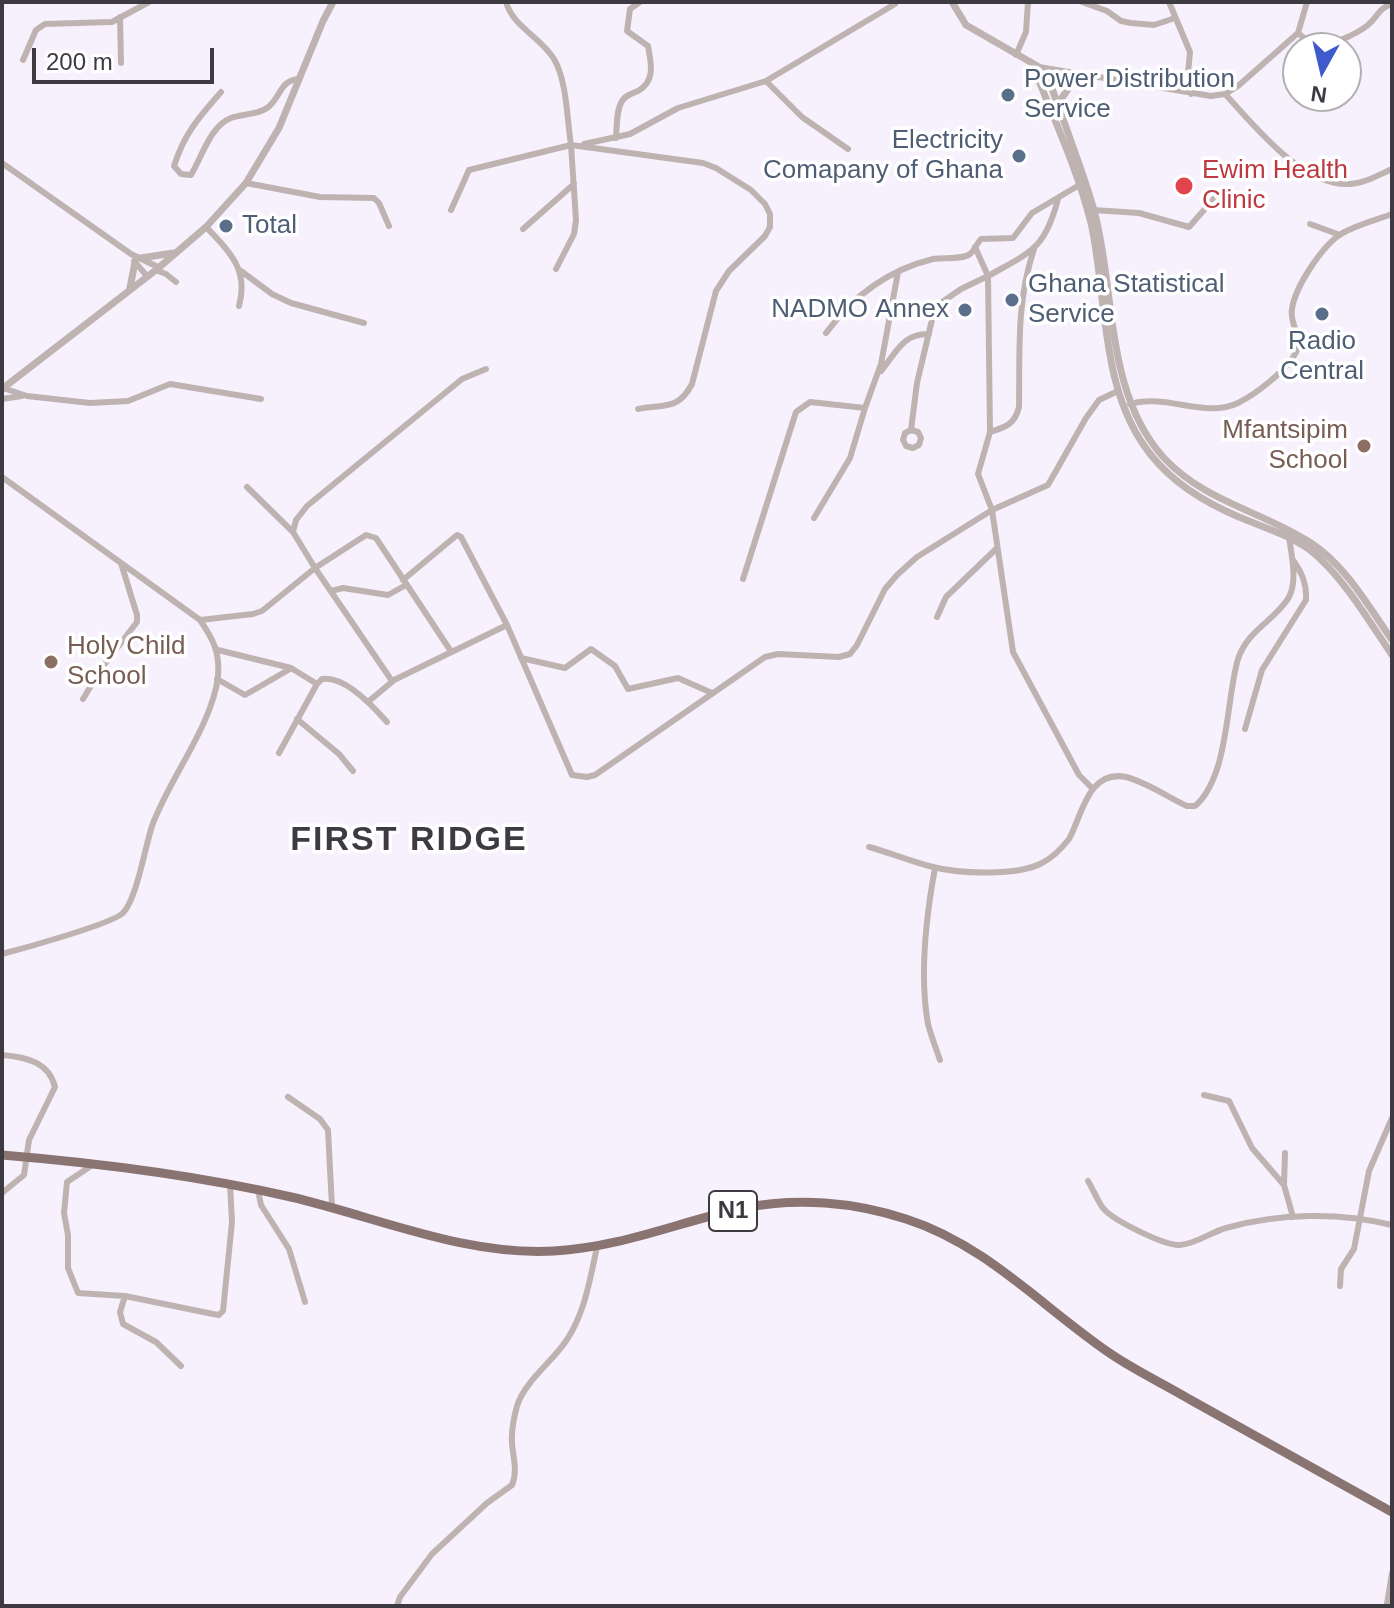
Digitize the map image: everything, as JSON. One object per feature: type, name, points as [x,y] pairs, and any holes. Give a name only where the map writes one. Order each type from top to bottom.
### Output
[{"type":"highway","name":"N1","points":[[2,1155],[94,1164],[230,1184],[332,1207],[445,1239],[525,1251],[597,1247],[746,1208],[788,1203],[844,1204],[907,1219],[963,1244],[991,1261],[1112,1355],[1392,1512]]},
{"type":"street","points":[[23,60],[36,30],[45,24],[102,23],[149,2]]},
{"type":"street","points":[[506,2],[512,17],[554,58],[563,81],[576,220],[574,234],[556,269]]},
{"type":"street","points":[[616,138],[624,97],[648,83],[651,72],[648,46],[627,31],[626,25],[630,9],[640,2]]},
{"type":"street","points":[[952,2],[966,25],[1039,67],[1191,94],[1225,94],[1282,46]]},
{"type":"street","points":[[1016,55],[1026,32],[1028,2]]},
{"type":"street","points":[[1082,2],[1131,23],[1154,25],[1175,18]]},
{"type":"street","points":[[1169,2],[1190,52],[1188,73],[1191,94]]},
{"type":"street","points":[[1298,32],[1307,2]]},
{"type":"street","points":[[3,388],[157,269],[206,227],[246,183],[279,128],[323,21],[334,4]]},
{"type":"street","points":[[580,146],[630,134],[689,104],[766,81],[895,4]]},
{"type":"street","points":[[1354,32],[1365,27],[1378,11],[1392,4]]},
{"type":"street","points":[[120,17],[121,63]]},
{"type":"street","points":[[1039,67],[1048,77],[1091,211],[1130,404],[1154,445],[1189,480],[1220,499],[1313,544],[1336,565],[1392,640]]},
{"type":"street","points":[[1039,67],[1039,81],[1082,184]]},
{"type":"street","points":[[1057,105],[1071,85],[1093,77]]},
{"type":"street","points":[[221,92],[182,141],[174,166],[181,174],[191,175],[217,127],[224,121],[265,110],[288,80],[298,79]]},
{"type":"street","points":[[766,81],[802,117],[848,149]]},
{"type":"street","points":[[1225,94],[1287,157],[1324,180],[1356,183],[1392,169]]},
{"type":"street","points":[[451,210],[469,170],[571,145],[703,163],[751,190],[765,204],[770,214],[770,227],[765,236],[729,271],[716,291],[692,384],[686,396],[671,405],[638,409]]},
{"type":"street","points":[[2,163],[136,258],[176,282]]},
{"type":"street","points":[[246,183],[320,197],[374,198],[389,226]]},
{"type":"street","points":[[523,229],[574,184]]},
{"type":"street","points":[[826,333],[844,309],[863,292],[898,272],[933,259],[966,256],[981,239],[1013,238],[1032,213],[1082,184]]},
{"type":"street","points":[[1091,211],[1139,213],[1189,227],[1219,193]]},
{"type":"street","points":[[911,430],[917,383],[938,303],[1034,249],[1049,231],[1058,199]]},
{"type":"street","points":[[1091,211],[1118,391],[1134,430],[1171,476],[1216,506],[1288,533],[1308,549],[1329,570],[1392,655]]},
{"type":"street","points":[[1130,404],[1144,400],[1219,408],[1237,404],[1261,388],[1297,351],[1299,342],[1291,319],[1292,307],[1305,277],[1340,235],[1392,214]]},
{"type":"street","points":[[1310,224],[1340,235]]},
{"type":"street","points":[[206,227],[241,271],[272,294],[291,303],[364,323]]},
{"type":"street","points":[[975,247],[988,276],[990,432],[978,474],[992,510],[1013,652],[1079,775],[1093,789]]},
{"type":"street","points":[[990,432],[1009,426],[1017,416],[1019,312],[1034,249]]},
{"type":"street","points":[[136,258],[175,252]]},
{"type":"street","points":[[136,258],[147,276]]},
{"type":"street","points":[[129,289],[136,258]]},
{"type":"street","points":[[239,306],[241,271]]},
{"type":"street","points":[[814,518],[850,458],[879,374],[898,272]]},
{"type":"street","points":[[879,374],[897,348],[910,336],[929,334]]},
{"type":"street","points":[[293,532],[299,515],[330,487],[462,379],[486,369]]},
{"type":"street","points":[[3,388],[27,396],[90,403],[128,401],[170,384],[261,399]]},
{"type":"street","points":[[331,591],[343,588],[388,595],[457,535],[461,537],[507,625],[572,775],[595,775],[765,657],[778,654],[839,657],[850,654],[885,589],[897,575],[917,557],[992,510],[1048,485],[1099,400],[1118,391]]},
{"type":"street","points":[[3,401],[27,396]]},
{"type":"street","points":[[743,579],[796,412],[810,402],[865,408]]},
{"type":"street","points":[[2,477],[200,620],[218,650],[213,697],[152,826],[136,885],[123,913],[35,946],[2,954]]},
{"type":"street","points":[[247,487],[293,532],[393,681]]},
{"type":"street","points":[[869,847],[935,868],[1021,871],[1041,864],[1058,851],[1069,838],[1085,799],[1108,778],[1121,777],[1187,806],[1195,806],[1203,800],[1214,775],[1228,728],[1239,659],[1262,624],[1289,597],[1293,559],[1288,533]]},
{"type":"street","points":[[200,620],[262,611],[315,568],[366,535],[371,535],[376,538],[450,650]]},
{"type":"street","points":[[937,617],[946,597],[997,548]]},
{"type":"street","points":[[1245,729],[1262,670],[1306,600],[1303,575],[1293,559]]},
{"type":"street","points":[[83,699],[101,669],[137,622],[121,563]]},
{"type":"street","points":[[369,701],[393,681],[450,650],[507,625]]},
{"type":"street","points":[[520,657],[565,668],[591,649],[615,666],[628,689],[678,678],[712,693]]},
{"type":"street","points":[[218,650],[291,668],[317,684]]},
{"type":"street","points":[[217,679],[245,695],[291,668]]},
{"type":"street","points":[[279,753],[322,679],[331,678],[369,701],[387,722]]},
{"type":"street","points":[[297,719],[339,754],[353,771]]},
{"type":"street","points":[[935,868],[927,911],[925,991],[928,1025],[940,1060]]},
{"type":"street","points":[[2,1055],[40,1064],[54,1081],[54,1094],[29,1140],[22,1178],[2,1193]]},
{"type":"street","points":[[1204,1095],[1229,1101],[1252,1148],[1284,1185]]},
{"type":"street","points":[[288,1097],[320,1119],[328,1130],[332,1207]]},
{"type":"street","points":[[1340,1286],[1341,1269],[1354,1249],[1362,1218],[1369,1171],[1392,1118]]},
{"type":"street","points":[[1285,1153],[1284,1185],[1293,1217]]},
{"type":"street","points":[[94,1164],[67,1180],[64,1213],[68,1268],[78,1293],[125,1296],[221,1314],[232,1222],[230,1184]]},
{"type":"street","points":[[1088,1181],[1103,1209],[1169,1244],[1190,1243],[1227,1227],[1293,1217],[1362,1218],[1392,1225]]},
{"type":"street","points":[[258,1190],[261,1205],[289,1249],[305,1302]]},
{"type":"street","points":[[397,1606],[400,1597],[432,1554],[487,1503],[512,1485],[515,1471],[511,1439],[517,1406],[568,1338],[584,1302],[597,1247]]},
{"type":"street","points":[[125,1296],[120,1312],[123,1324],[156,1342],[181,1366]]},
{"type":"street","points":[[1387,1604],[1392,1573]]},
{"type":"place","name":"Power Distribution Service","points":[[1008,95]]},
{"type":"place","name":"Electricity Comapany of Ghana","points":[[1019,156]]},
{"type":"place","name":"Ewim Health Clinic","points":[[1184,186]]},
{"type":"place","name":"Total","points":[[226,226]]},
{"type":"place","name":"Ghana Statistical Service","points":[[1012,300]]},
{"type":"place","name":"NADMO Annex","points":[[965,310]]},
{"type":"place","name":"Radio Central","points":[[1322,314]]},
{"type":"place","name":"Mfantsipim School","points":[[1364,446]]},
{"type":"place","name":"Holy Child School","points":[[51,662]]},
{"type":"district","name":"FIRST RIDGE","points":[[409,841]]}]
